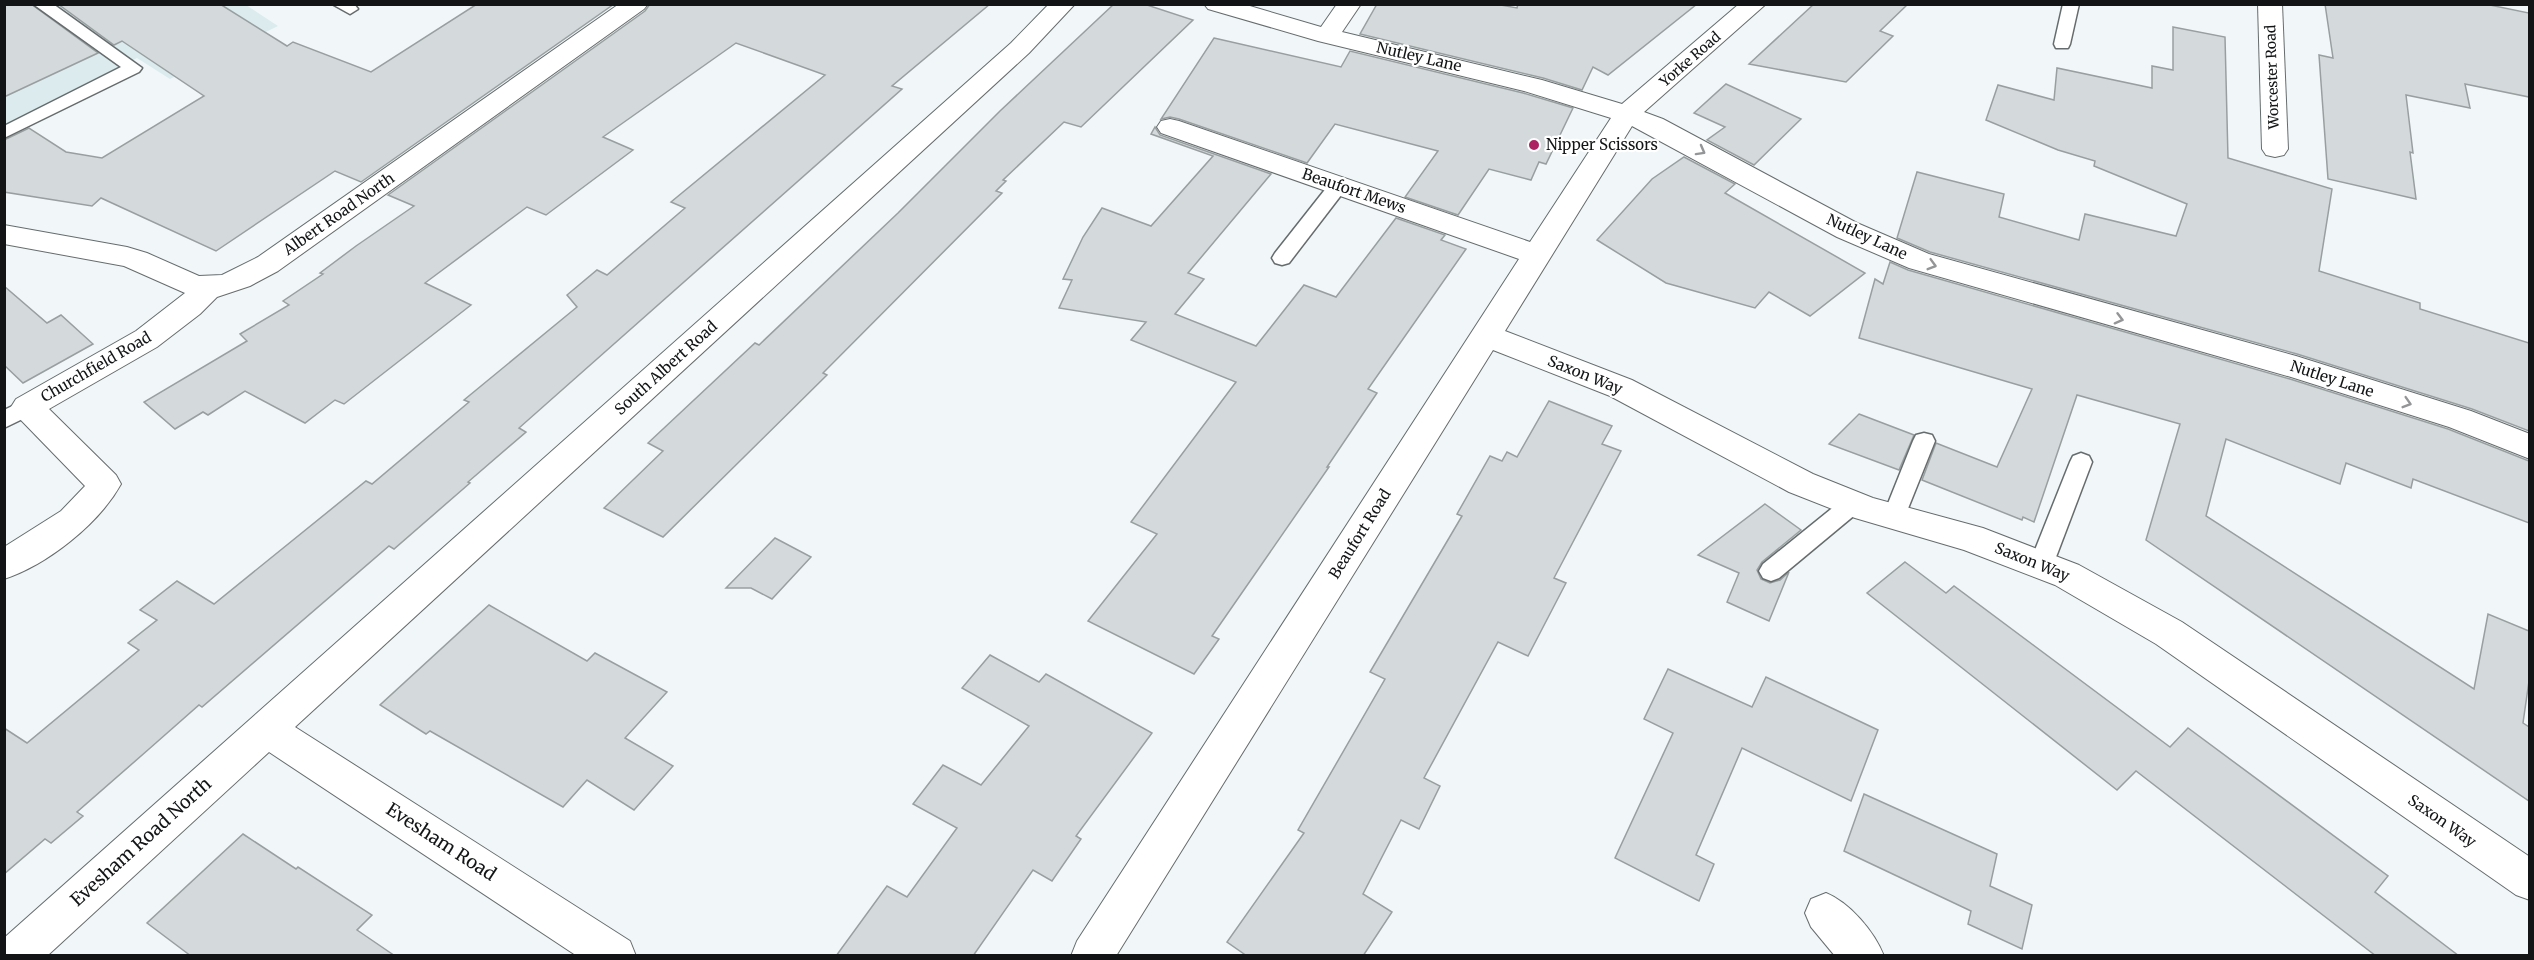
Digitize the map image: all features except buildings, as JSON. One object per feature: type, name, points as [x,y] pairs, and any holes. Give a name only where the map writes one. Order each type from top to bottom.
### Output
[{"type":"street","name":"Albert Road North","points":[[208,288],[248,276],[268,264],[636,4]]},
{"type":"street","name":"South Albert Road","points":[[266,729],[1020,48],[1063,4]]},
{"type":"street","name":"Nutley Lane","points":[[1216,4],[1327,36],[1513,79],[1638,118],[1847,230],[1919,261],[2296,367],[2460,419],[2529,447]]},
{"type":"street","points":[[1327,36],[1349,4]]},
{"type":"street","name":"Yorke Road","points":[[1638,118],[1754,4]]},
{"type":"street","name":"Worcester Road","points":[[2270,4],[2275,149]]},
{"type":"street","name":"Beaufort Road","points":[[1092,956],[1538,255],[1638,118]]},
{"type":"street","name":"Beaufort Mews","points":[[1170,127],[1538,255]]},
{"type":"street","points":[[4,234],[127,257],[147,263],[186,282],[208,288]]},
{"type":"street","name":"Churchfield Road","points":[[4,565],[69,523],[94,501],[104,484],[16,413],[160,330],[190,307],[208,288]]},
{"type":"street","name":"Saxon Way","points":[[1486,336],[1621,388],[1802,483],[1854,503],[1971,538],[2067,575],[2169,633],[2529,881]]},
{"type":"street","name":"Evesham Road North","points":[[16,956],[266,729]]},
{"type":"street","name":"Evesham Road","points":[[266,729],[615,956]]},
{"type":"street","points":[[1826,913],[1863,956]]},
{"type":"lane","points":[[4,133],[133,69],[41,4]]},
{"type":"lane","points":[[2062,44],[2071,4]]},
{"type":"lane","points":[[1282,258],[1338,186]]},
{"type":"lane","points":[[1894,516],[1924,441]]},
{"type":"lane","points":[[2041,566],[2081,462]]},
{"type":"lane","points":[[1771,571],[1854,503]]},
{"type":"shaded area","points":[[5,5],[246,5],[278,26],[170,79],[137,58],[5,124]]},
{"type":"place","name":"Nipper Scissors","points":[[1534,145]]}]
